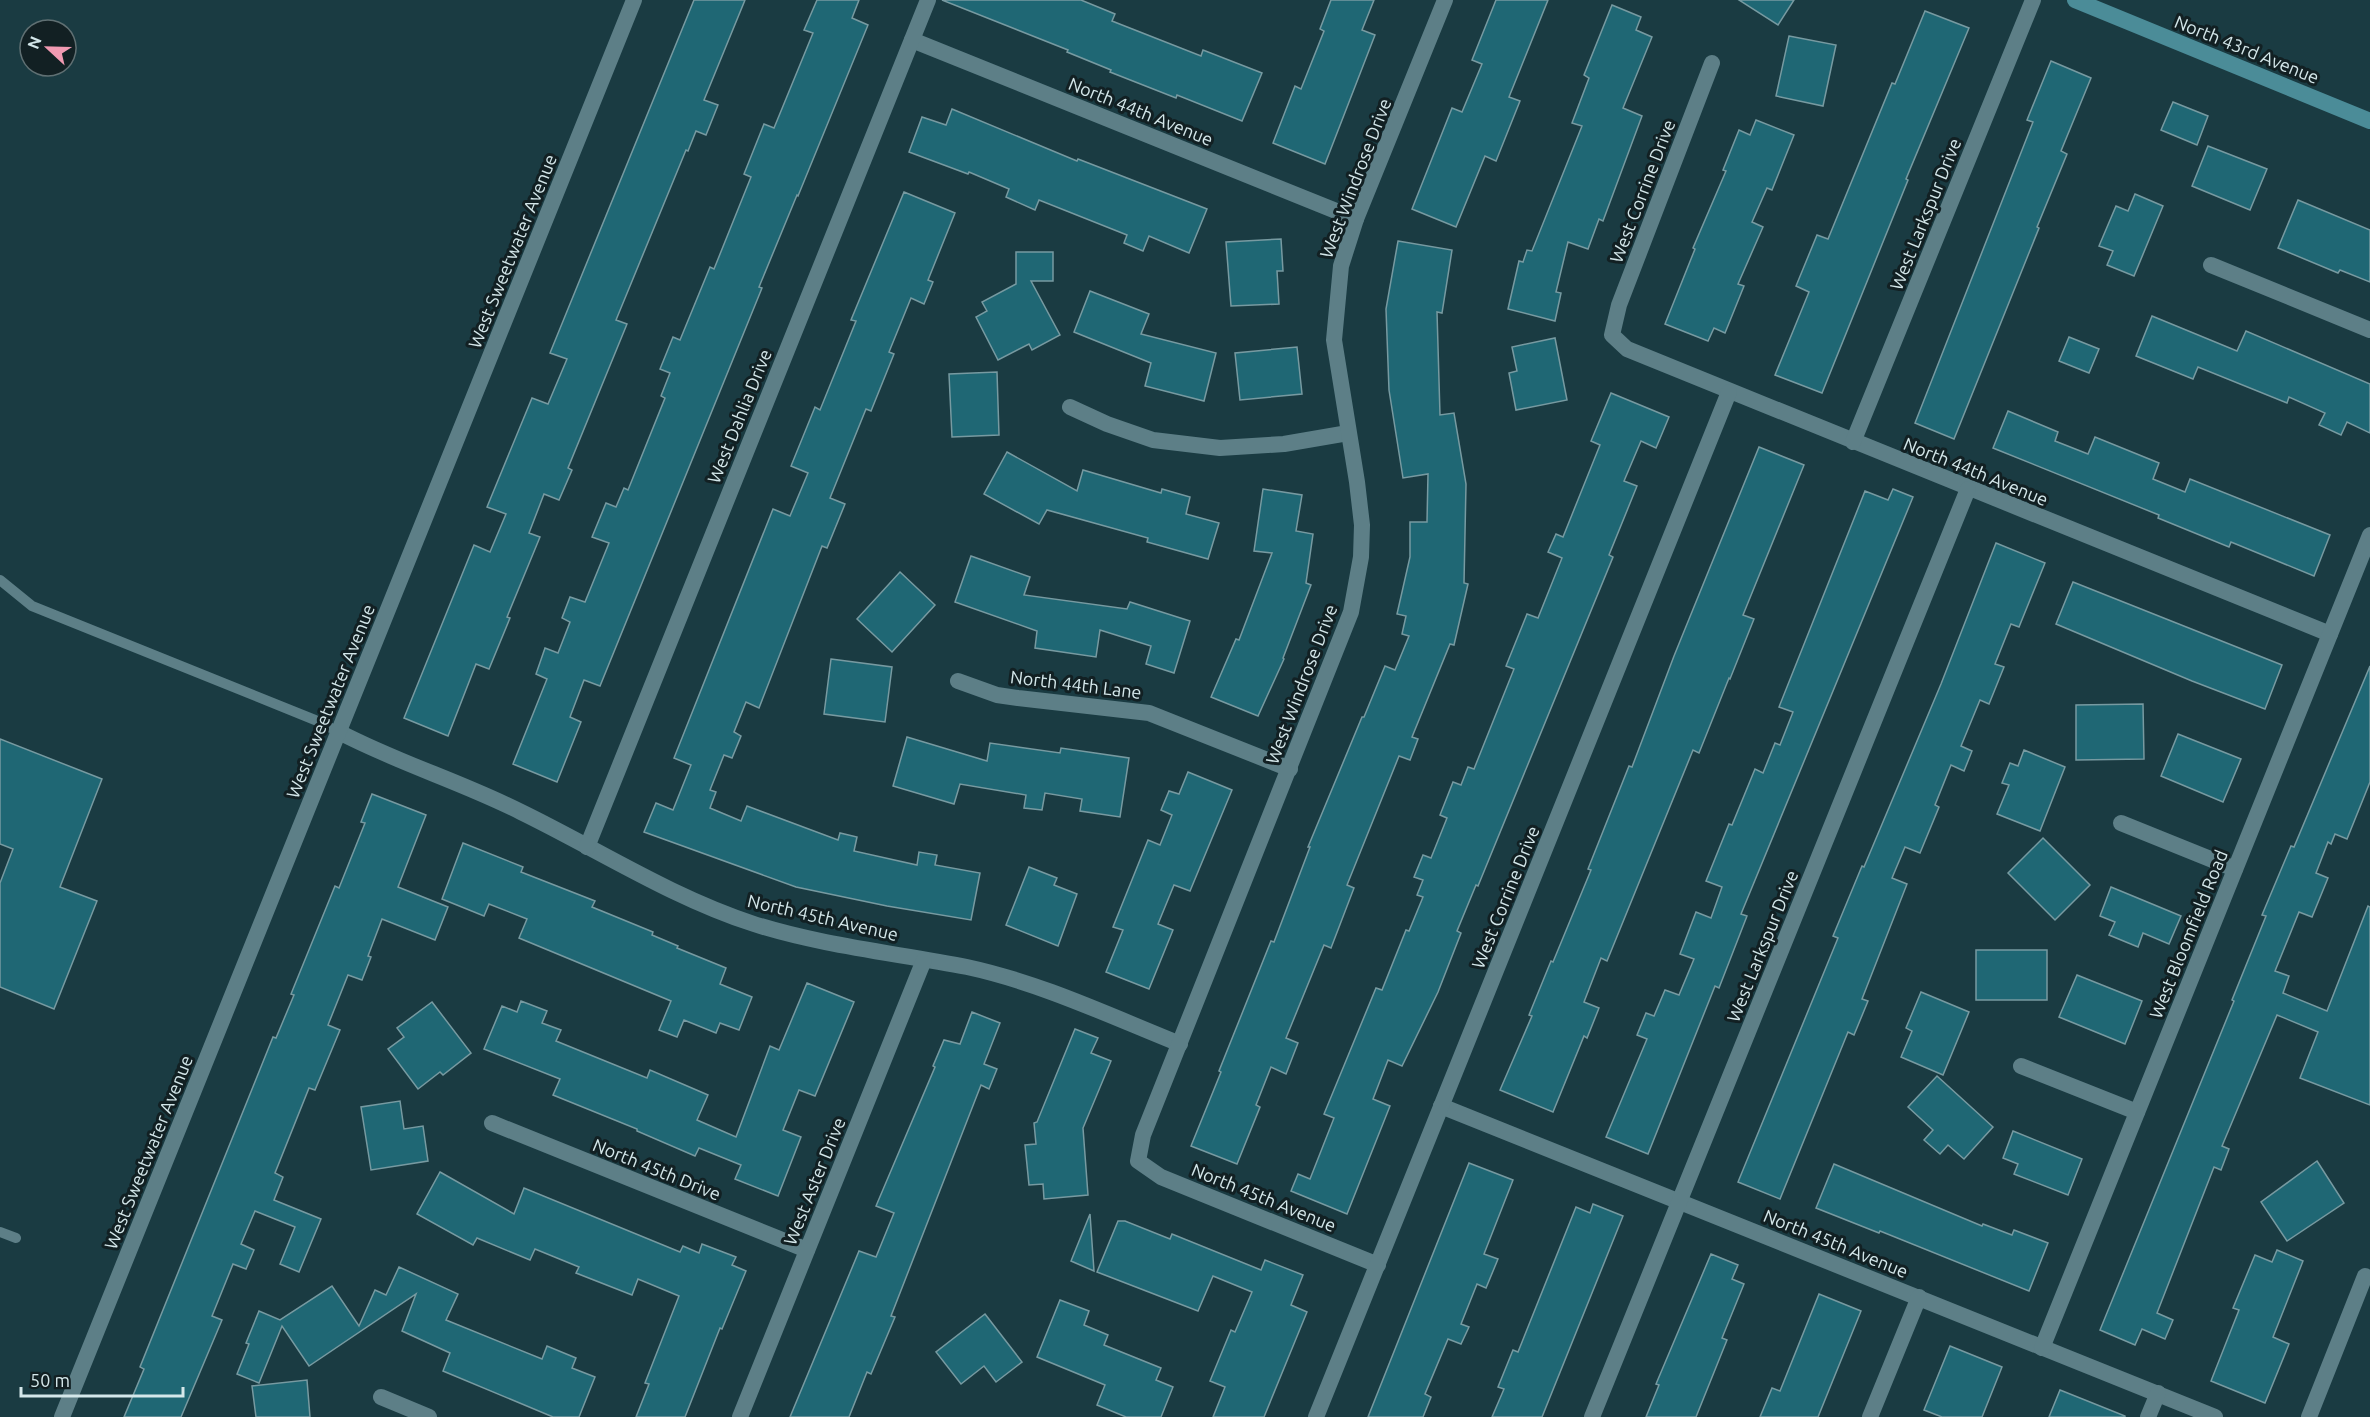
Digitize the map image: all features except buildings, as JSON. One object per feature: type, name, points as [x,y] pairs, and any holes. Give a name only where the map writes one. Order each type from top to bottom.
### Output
[{"type":"main road","name":"North 43rd Avenue","points":[[2075,0],[2370,121]]},
{"type":"street","name":"West Sweetwater Avenue","points":[[62,1417],[634,0]]},
{"type":"street","name":"West Dahlia Drive","points":[[587,848],[928,0]]},
{"type":"street","name":"West Windrose Drive","points":[[1138,1161],[1143,1135],[1352,612],[1361,557],[1362,525],[1334,340],[1341,266],[1356,219],[1445,0]]},
{"type":"street","name":"West Larkspur Drive","points":[[1853,442],[2033,0]]},
{"type":"street","name":"North 44th Avenue","points":[[912,39],[1356,219]]},
{"type":"street","name":"West Corrine Drive","points":[[1612,335],[1619,305],[1712,63]]},
{"type":"street","points":[[2211,265],[2370,330]]},
{"type":"street","name":"North 44th Avenue","points":[[1612,335],[1627,350],[2330,634]]},
{"type":"street","name":"West Corrine Drive","points":[[1316,1417],[1729,392]]},
{"type":"street","points":[[1070,407],[1107,424],[1153,440],[1220,448],[1284,444],[1348,433]]},
{"type":"street","name":"West Larkspur Drive","points":[[1592,1417],[1968,489]]},
{"type":"street","name":"West Bloomfield Road","points":[[2042,1348],[2370,535]]},
{"type":"street","name":"North 44th Lane","points":[[958,681],[997,695],[1149,712],[1290,769]]},
{"type":"street","name":"North 45th Avenue","points":[[339,732],[376,751],[467,787],[521,812],[587,848],[696,902],[755,924],[838,945],[968,968],[1042,988],[1180,1044]]},
{"type":"street","points":[[2121,823],[2235,869]]},
{"type":"street","name":"West Aster Drive","points":[[740,1417],[924,960]]},
{"type":"street","points":[[2021,1066],[2137,1112]]},
{"type":"street","name":"North 45th Avenue","points":[[1442,1106],[2215,1417]]},
{"type":"street","name":"North 45th Drive","points":[[492,1123],[807,1250]]},
{"type":"street","name":"North 45th Avenue","points":[[1138,1161],[1161,1177],[1378,1265]]},
{"type":"street","points":[[2309,1417],[2365,1276]]},
{"type":"street","points":[[1870,1417],[1919,1297]]},
{"type":"street","points":[[2148,1417],[2158,1394]]},
{"type":"street","points":[[381,1397],[429,1417]]},
{"type":"lane","points":[[0,580],[32,606],[315,720],[339,732]]},
{"type":"lane","points":[[0,1232],[16,1238]]}]
